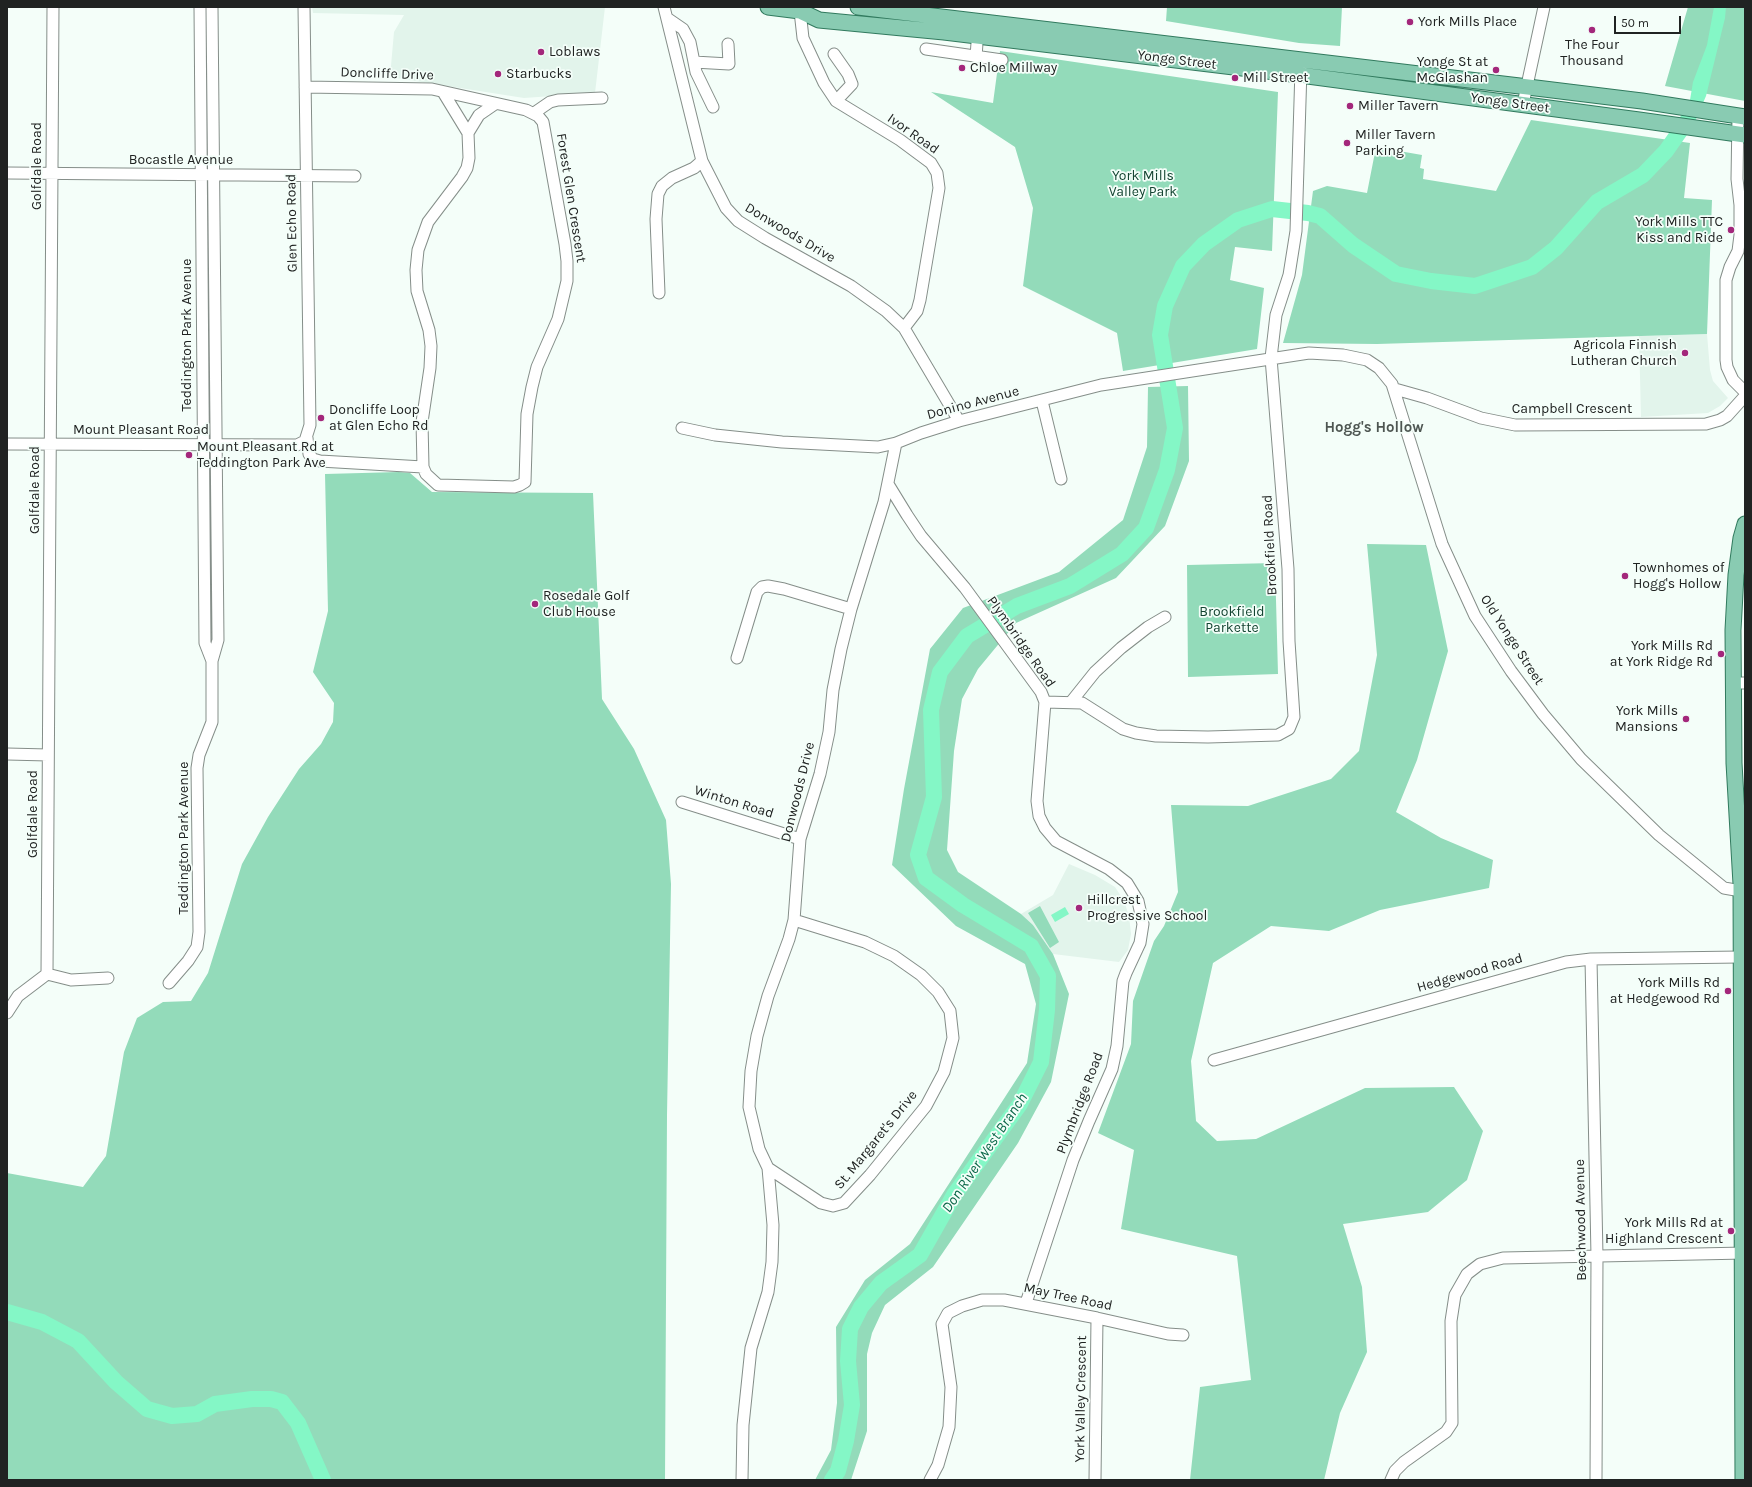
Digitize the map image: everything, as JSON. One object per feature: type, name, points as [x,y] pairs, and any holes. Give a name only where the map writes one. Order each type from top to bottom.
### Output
[{"type":"main road","name":"Yonge Street","points":[[768,7],[804,9],[819,20],[978,36],[1300,75],[1523,104],[1741,135]]},
{"type":"main road","name":"Yonge Street","points":[[858,7],[1302,59],[1642,101],[1742,117]]},
{"type":"main road","points":[[1743,1480],[1744,1253],[1740,957],[1743,937],[1743,888],[1734,763],[1739,683],[1733,601],[1739,550],[1745,524]]},
{"type":"street","name":"Golfdale Road","points":[[47,974],[53,7]]},
{"type":"street","name":"Teddington Park Avenue","points":[[200,7],[205,643],[212,661]]},
{"type":"street","name":"Teddington Park Avenue","points":[[169,983],[194,953],[198,941],[197,768],[199,755],[212,722],[212,661],[218,640],[212,7]]},
{"type":"street","name":"Glen Echo Road","points":[[304,7],[310,425],[307,438]]},
{"type":"street","points":[[1523,104],[1528,87],[1544,7]]},
{"type":"street","name":"Ivor Road","points":[[804,9],[803,38],[824,83],[836,101],[900,140],[931,163],[937,172],[939,188],[920,300],[917,310],[904,328]]},
{"type":"street","points":[[665,12],[683,29],[690,42],[698,78],[713,108]]},
{"type":"street","name":"Donwoods Drive","points":[[665,12],[702,161],[726,208],[738,221],[765,238],[851,286],[886,311],[904,328],[959,421]]},
{"type":"street","points":[[976,57],[979,21]]},
{"type":"street","points":[[694,62],[729,64],[728,44]]},
{"type":"street","points":[[926,49],[1002,60]]},
{"type":"street","points":[[834,54],[848,74],[852,84],[836,101]]},
{"type":"street","points":[[1271,358],[1276,316],[1289,276],[1296,231],[1300,75],[1302,59]]},
{"type":"street","name":"Doncliffe Drive","points":[[305,87],[421,88],[443,92],[468,133],[470,146],[467,168],[458,183],[432,215],[425,228],[418,250],[416,270],[417,291],[429,330],[431,346],[430,368],[422,422],[423,466]]},
{"type":"street","points":[[443,92],[534,113],[550,102],[558,100],[602,98]]},
{"type":"street","points":[[468,133],[479,115],[495,104]]},
{"type":"street","name":"Forest Glen Crescent","points":[[423,466],[426,474],[438,485],[514,487],[525,482],[527,414],[532,387],[537,367],[561,311],[566,289],[568,270],[545,128],[540,119],[534,113]]},
{"type":"street","points":[[1742,117],[1736,179],[1740,205],[1740,236],[1738,251],[1730,267],[1726,280],[1726,360],[1727,367],[1733,380],[1745,392]]},
{"type":"street","points":[[659,293],[656,219],[658,194],[662,186],[672,178],[694,168],[702,161]]},
{"type":"street","name":"Bocastle Avenue","points":[[7,173],[355,176]]},
{"type":"street","name":"Old Yonge Street","points":[[1271,358],[1320,353],[1359,358],[1373,363],[1386,375],[1394,389],[1442,544],[1476,616],[1511,671],[1543,714],[1581,759],[1659,835],[1724,888],[1743,888]]},
{"type":"street","name":"Donino Avenue","points":[[682,428],[715,435],[782,442],[878,447],[896,443],[959,421],[1097,386],[1271,358]]},
{"type":"street","name":"Brookfield Road","points":[[1071,702],[1082,703],[1123,729],[1136,733],[1156,736],[1208,737],[1278,735],[1289,729],[1294,718],[1289,641],[1288,569],[1271,358]]},
{"type":"street","name":"Campbell Crescent","points":[[1394,389],[1427,398],[1495,422],[1523,425],[1706,424],[1720,420],[1727,416],[1745,396]]},
{"type":"street","points":[[1042,401],[1061,479]]},
{"type":"street","points":[[307,438],[309,454],[313,459],[320,461],[423,466]]},
{"type":"street","name":"Mount Pleasant Road","points":[[7,444],[300,445],[307,438]]},
{"type":"street","name":"Donwoods Drive","points":[[742,1480],[743,1425],[751,1348],[768,1292],[772,1262],[773,1225],[768,1168],[760,1149],[749,1107],[751,1071],[768,996],[790,939],[794,920],[800,838],[820,774],[828,732],[833,690],[851,609],[888,484],[896,443]]},
{"type":"street","name":"Plymbridge Road","points":[[888,484],[906,515],[921,536],[965,588],[1011,649],[1034,681],[1045,702],[1037,800],[1039,816],[1049,834],[1056,841],[1109,869],[1127,883],[1138,901],[1143,924],[1140,943],[1123,982],[1117,1046],[1112,1069],[1073,1160],[1026,1303]]},
{"type":"street","points":[[737,658],[757,592],[762,587],[768,586],[784,589],[851,609]]},
{"type":"street","points":[[1045,702],[1071,702],[1095,672],[1121,648],[1148,627],[1165,617]]},
{"type":"street","points":[[7,754],[48,755]]},
{"type":"street","name":"Winton Road","points":[[682,802],[800,838]]},
{"type":"street","name":"St. Margaret's Drive","points":[[768,1168],[821,1203],[833,1206],[844,1203],[878,1165],[926,1106],[944,1072],[953,1038],[950,1012],[938,992],[922,975],[894,956],[865,942],[794,920]]},
{"type":"street","name":"Hedgewood Road","points":[[1214,1060],[1566,962],[1591,959],[1740,957]]},
{"type":"street","name":"Beechwood Avenue","points":[[1591,959],[1597,1256],[1596,1480]]},
{"type":"street","points":[[7,1014],[18,996],[47,974],[71,980],[108,978]]},
{"type":"street","points":[[1391,1480],[1395,1471],[1404,1462],[1446,1432],[1452,1423],[1451,1321],[1455,1295],[1467,1274],[1480,1264],[1503,1258],[1744,1253]]},
{"type":"street","name":"May Tree Road","points":[[930,1480],[938,1465],[949,1427],[951,1387],[942,1324],[948,1312],[982,1300],[1004,1300],[1026,1303],[1168,1334],[1183,1334]]},
{"type":"street","name":"York Valley Crescent","points":[[1095,1480],[1097,1318]]},
{"type":"shaded area","points":[[312,7],[605,7],[595,93],[524,98],[390,77],[394,32],[404,15],[313,13]]},
{"type":"shaded area","points":[[1714,7],[1726,7],[1725,18],[1706,96],[1693,126],[1675,139],[1679,122],[1690,100],[1693,82],[1707,45]]},
{"type":"shaded area","points":[[1707,334],[1710,370],[1713,381],[1728,398],[1720,406],[1708,413],[1641,417],[1639,336]]},
{"type":"shaded area","name":"Hillcrest Progressive School","points":[[1069,864],[1095,875],[1115,887],[1124,901],[1129,916],[1131,934],[1128,950],[1119,962],[1053,954],[1033,925],[1021,914],[1053,895]]},
{"type":"shaded area","points":[[1065,907],[1069,914],[1055,922],[1051,915]]},
{"type":"green space","points":[[1167,7],[1342,7],[1340,46],[1299,43],[1166,21]]},
{"type":"green space","points":[[1688,7],[1745,7],[1745,101],[1665,86]]},
{"type":"green space","name":"York Mills Valley Park","points":[[1000,51],[1278,92],[1272,251],[1235,247],[1230,280],[1264,288],[1257,349],[1123,371],[1117,333],[1023,286],[1033,208],[1015,147],[931,92],[993,103]]},
{"type":"green space","points":[[1531,120],[1690,143],[1684,198],[1712,200],[1707,334],[1377,344],[1283,343],[1302,275],[1313,191],[1327,186],[1367,193],[1376,147],[1422,155],[1420,168],[1424,169],[1423,179],[1496,191]]},
{"type":"green space","points":[[1188,386],[1189,461],[1165,526],[1116,578],[1016,623],[978,669],[962,699],[954,751],[947,850],[958,872],[1021,914],[1033,925],[1053,954],[1069,994],[1051,1082],[1018,1143],[933,1267],[885,1305],[872,1333],[867,1354],[867,1431],[851,1480],[815,1480],[831,1450],[837,1403],[836,1327],[865,1280],[910,1244],[1027,1063],[1036,1004],[1025,964],[956,926],[892,865],[904,789],[930,649],[963,608],[1059,572],[1123,520],[1147,447],[1148,387]]},
{"type":"green space","points":[[410,473],[432,492],[593,493],[602,699],[634,749],[666,820],[671,884],[667,1115],[665,1480],[7,1480],[7,1173],[83,1187],[106,1156],[124,1052],[137,1018],[163,1002],[191,1001],[208,973],[242,864],[268,817],[299,769],[321,744],[333,722],[334,703],[313,672],[328,611],[325,474]]},
{"type":"green space","points":[[1367,544],[1426,545],[1448,651],[1417,760],[1396,812],[1441,838],[1493,860],[1489,888],[1380,910],[1329,931],[1271,926],[1213,963],[1191,1061],[1196,1121],[1217,1141],[1256,1139],[1365,1088],[1454,1087],[1483,1131],[1467,1180],[1428,1212],[1343,1224],[1362,1287],[1367,1352],[1340,1413],[1324,1480],[1190,1480],[1200,1387],[1251,1380],[1237,1256],[1121,1229],[1134,1150],[1098,1133],[1131,1044],[1133,1001],[1154,941],[1164,926],[1178,892],[1171,805],[1248,806],[1331,779],[1359,751],[1377,655]]},
{"type":"green space","name":"Brookfield Parkette","points":[[1275,563],[1278,674],[1188,677],[1187,565]]},
{"type":"green space","points":[[1040,906],[1059,942],[1050,948],[1028,913]]},
{"type":"waterway","name":"Don River West Branch","points":[[832,1480],[838,1471],[846,1441],[852,1405],[848,1361],[850,1329],[861,1307],[881,1283],[920,1255],[954,1195],[1020,1104],[1041,1062],[1047,1010],[1048,976],[1031,946],[963,905],[926,878],[918,855],[934,797],[931,710],[940,672],[967,636],[1017,606],[1070,586],[1122,554],[1146,528],[1167,470],[1175,428],[1160,335],[1165,306],[1183,266],[1204,244],[1238,220],[1272,209],[1308,213],[1320,216],[1353,245],[1396,274],[1431,281],[1475,286],[1532,267],[1556,248],[1597,202],[1643,175],[1666,151],[1687,121]]},
{"type":"waterway","name":"Don River West Branch","points":[[7,1312],[42,1322],[78,1341],[116,1382],[147,1409],[172,1416],[197,1414],[215,1404],[252,1399],[271,1399],[282,1402],[298,1423],[323,1480]]},
{"type":"place","name":"York Mills Place","points":[[1410,22]]},
{"type":"place","name":"The Four Thousand","points":[[1592,30]]},
{"type":"place","name":"Loblaws","points":[[541,52]]},
{"type":"place","name":"Chloe Millway","points":[[962,68]]},
{"type":"place","name":"Yonge St at McGlashan","points":[[1496,70]]},
{"type":"place","name":"Starbucks","points":[[498,74]]},
{"type":"place","name":"Mill Street","points":[[1235,78]]},
{"type":"place","name":"Miller Tavern","points":[[1350,106]]},
{"type":"place","name":"Miller Tavern Parking","points":[[1347,143]]},
{"type":"place","name":"York Mills TTC Kiss and Ride","points":[[1731,230]]},
{"type":"place","name":"Agricola Finnish Lutheran Church","points":[[1685,353]]},
{"type":"place","name":"Doncliffe Loop at Glen Echo Rd","points":[[321,418]]},
{"type":"place","name":"Mount Pleasant Rd at Teddington Park Ave","points":[[189,455]]},
{"type":"place","name":"Townhomes of Hogg's Hollow","points":[[1625,576]]},
{"type":"place","name":"Rosedale Golf Club House","points":[[535,604]]},
{"type":"place","name":"York Mills Rd at York Ridge Rd","points":[[1721,654]]},
{"type":"place","name":"York Mills Mansions","points":[[1686,719]]},
{"type":"place","name":"Hillcrest Progressive School","points":[[1079,908]]},
{"type":"place","name":"York Mills Rd at Hedgewood Rd","points":[[1728,991]]},
{"type":"place","name":"York Mills Rd at Highland Crescent","points":[[1731,1231]]},
{"type":"district","name":"Hogg's Hollow","points":[[1374,428]]}]
